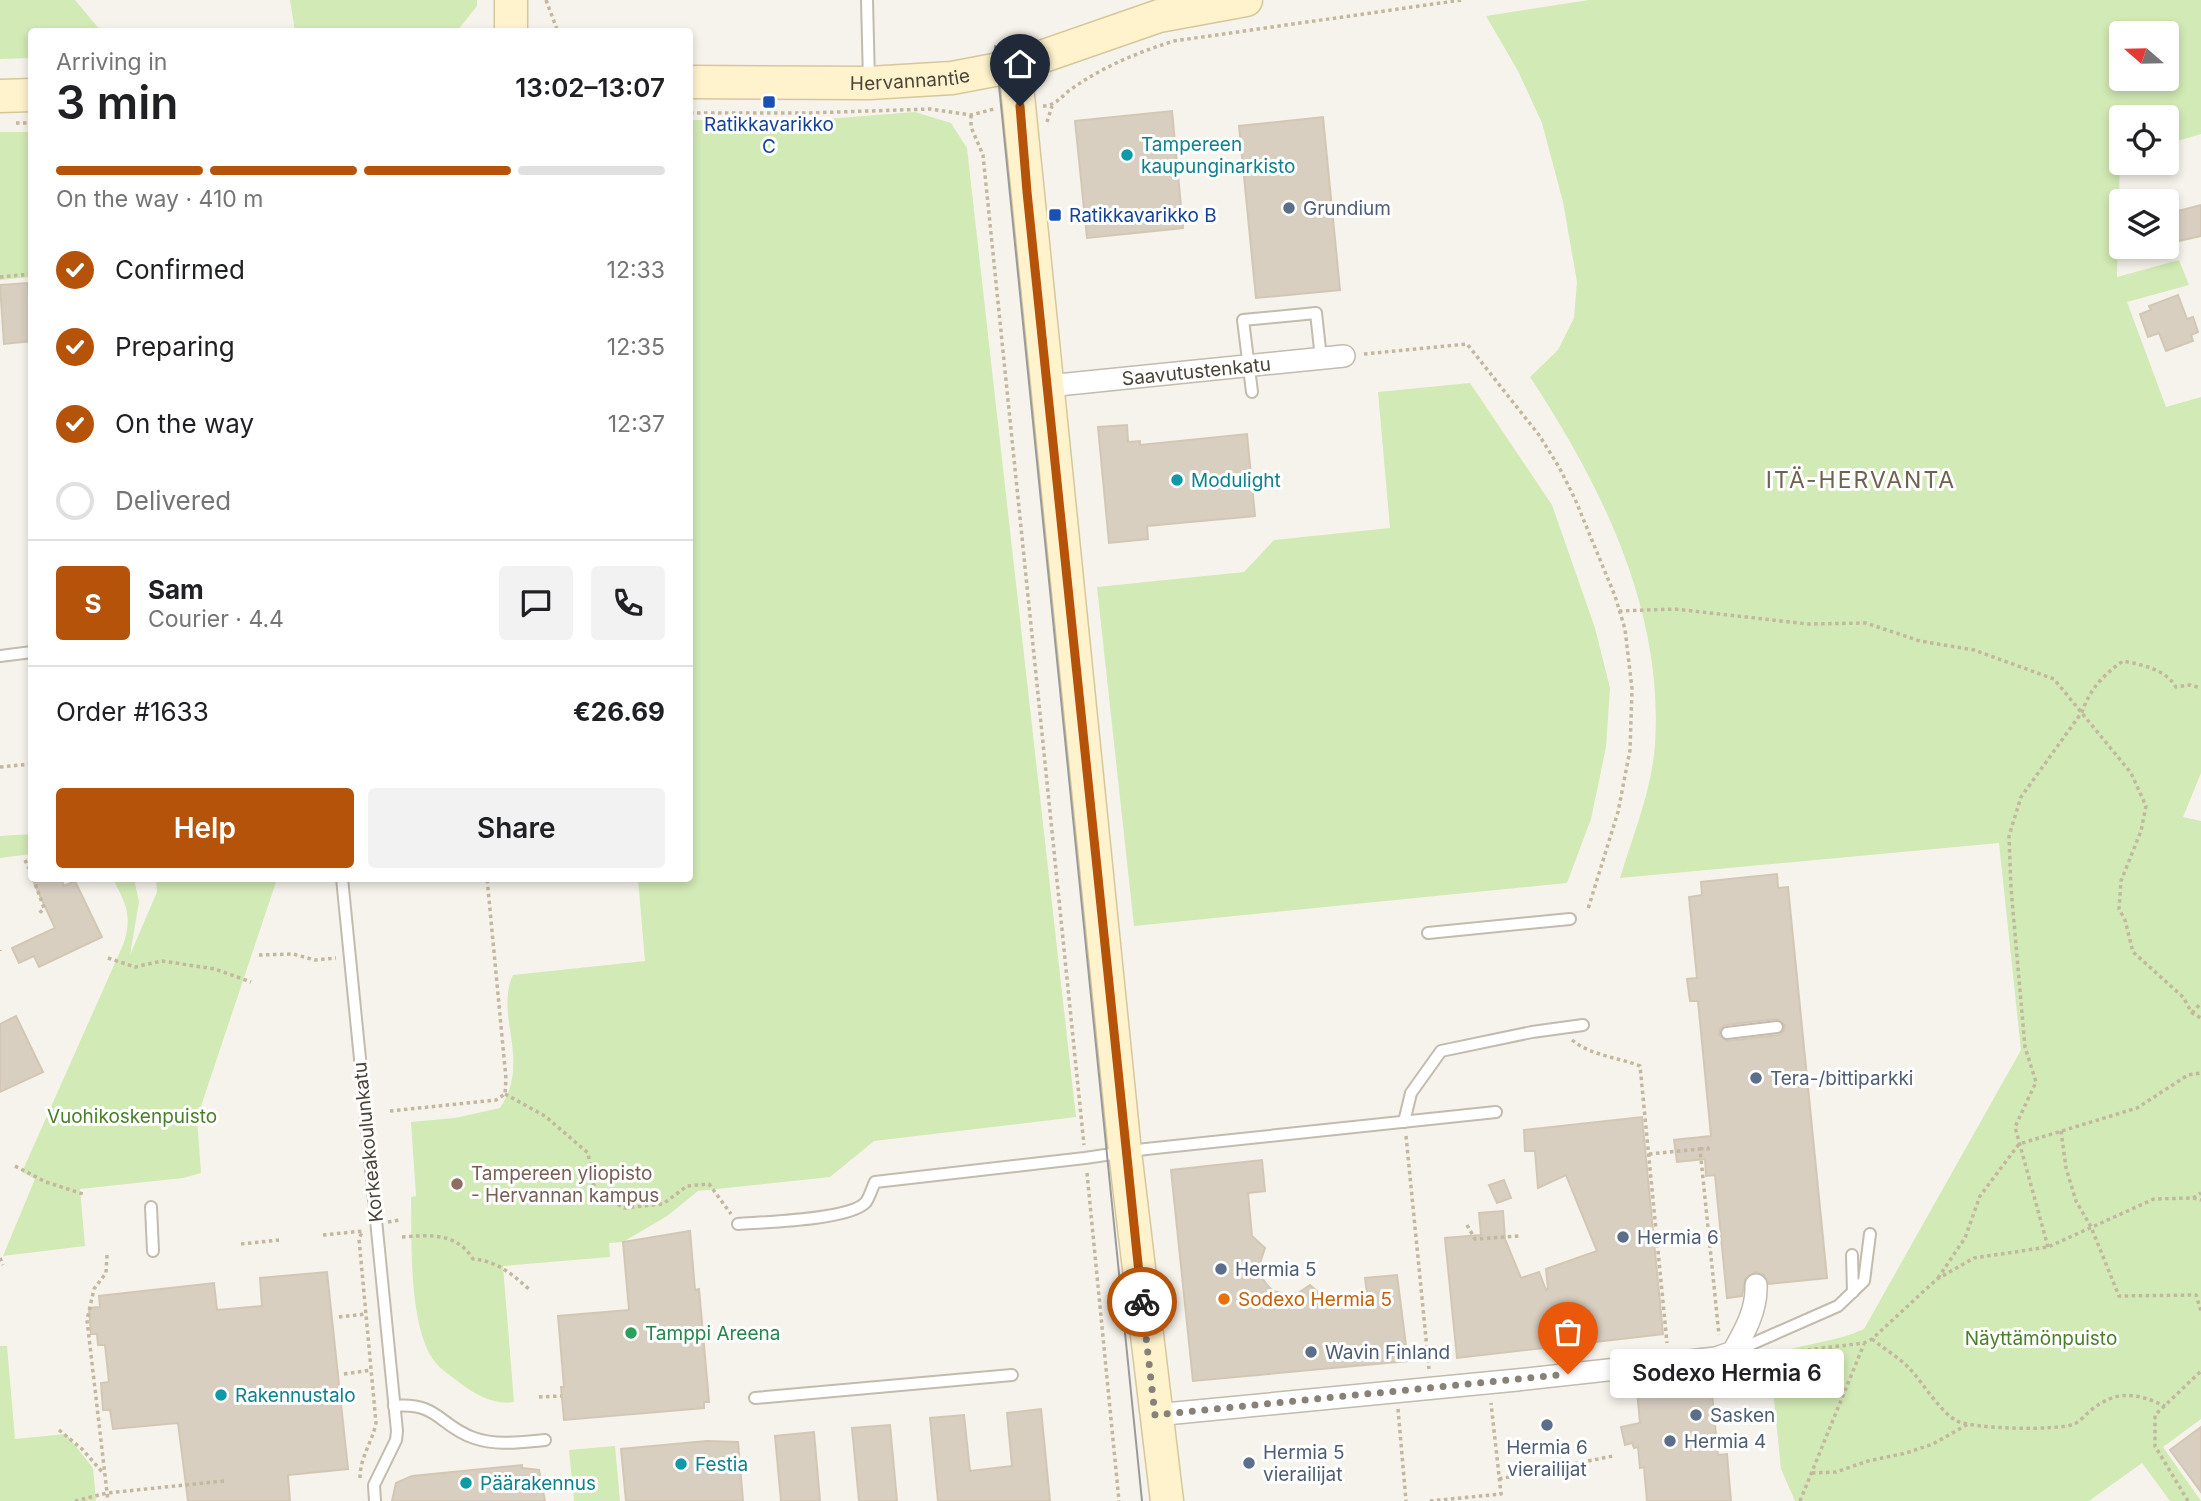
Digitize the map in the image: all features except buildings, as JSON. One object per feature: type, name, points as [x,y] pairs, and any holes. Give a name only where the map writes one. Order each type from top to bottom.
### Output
[{"type":"street","points":[[511,0],[511,28]]},
{"type":"street","name":"Hervannantie","points":[[693,82],[869,83],[952,78],[1015,66],[1159,16],[1206,3],[1247,0]]},
{"type":"street","points":[[1015,66],[1125,1152],[1167,1501]]},
{"type":"street","points":[[0,96],[28,96]]},
{"type":"street","name":"Saavutustenkatu","points":[[1048,386],[1344,356]]},
{"type":"street","points":[[1155,1415],[1704,1359],[1726,1345],[1752,1315],[1757,1299],[1756,1285]]},
{"type":"lane","points":[[867,0],[869,83]]},
{"type":"lane","points":[[1252,392],[1243,320],[1316,313],[1321,358]]},
{"type":"lane","points":[[0,656],[28,652]]},
{"type":"lane","name":"Korkeakoulunkatu","points":[[342,882],[396,1440],[374,1485],[375,1501]]},
{"type":"lane","points":[[1428,933],[1570,919]]},
{"type":"lane","points":[[1404,1122],[1411,1093],[1441,1051],[1532,1032],[1583,1025]]},
{"type":"lane","points":[[1727,1032],[1777,1027]]},
{"type":"lane","points":[[738,1224],[849,1212],[865,1203],[875,1182],[1496,1112]]},
{"type":"lane","points":[[150,1207],[153,1251]]},
{"type":"lane","points":[[1726,1345],[1838,1306],[1864,1281],[1870,1234]]},
{"type":"lane","points":[[1852,1255],[1853,1292]]},
{"type":"lane","points":[[755,1398],[1012,1375]]},
{"type":"lane","points":[[394,1406],[417,1405],[477,1440],[501,1443],[545,1440]]},
{"type":"path","points":[[547,0],[557,28]]},
{"type":"path","points":[[971,115],[971,127],[983,155],[1119,1501]]},
{"type":"path","points":[[0,277],[28,274]]},
{"type":"path","points":[[1344,356],[1467,344],[1539,435],[1575,499],[1619,611],[1626,640],[1632,689],[1630,750],[1618,812],[1588,909]]},
{"type":"path","points":[[1619,611],[1675,609],[1808,624],[1866,624],[1920,641],[1974,650],[2054,679],[2131,773],[2146,806],[2141,831],[2121,881],[2119,909],[2126,920],[2133,952],[2183,997],[2192,1013],[2201,1018]]},
{"type":"path","points":[[2048,1247],[2015,1127],[2036,1082],[2025,1047],[2009,836],[2021,797],[2105,674],[2123,661],[2146,666],[2170,677],[2176,687],[2190,685],[2201,688]]},
{"type":"path","points":[[0,767],[28,764]]},
{"type":"path","points":[[25,860],[28,867]]},
{"type":"path","points":[[34,882],[44,908],[38,915]]},
{"type":"path","points":[[487,882],[506,1079],[505,1094]]},
{"type":"path","points":[[259,955],[293,954],[315,960],[337,958],[350,966]]},
{"type":"path","points":[[108,958],[135,967],[162,961],[215,969],[251,982]]},
{"type":"path","points":[[2192,1013],[2201,1003]]},
{"type":"path","points":[[1560,1029],[1582,1048],[1597,1055],[1640,1066],[1668,1351]]},
{"type":"path","points":[[1700,1149],[1726,1345],[1748,1355],[1786,1354],[1864,1343],[1872,1339],[1937,1279],[1965,1238],[1980,1196],[2019,1144],[2137,1108],[2188,1075],[2201,1073]]},
{"type":"path","points":[[390,1111],[496,1100],[505,1094]]},
{"type":"path","points":[[505,1094],[545,1116],[588,1153],[595,1192],[624,1208],[663,1204],[687,1186],[709,1184],[738,1224]]},
{"type":"path","points":[[1404,1122],[1431,1388]]},
{"type":"path","points":[[2061,1131],[2066,1168],[2076,1201],[2091,1227],[2119,1296],[2196,1296],[2201,1311]]},
{"type":"path","points":[[1649,1154],[1708,1148],[1708,1154]]},
{"type":"path","points":[[15,1166],[46,1182],[83,1195]]},
{"type":"path","points":[[2193,1198],[2201,1193]]},
{"type":"path","points":[[1937,1279],[1974,1258],[2048,1247],[2154,1199],[2201,1200]]},
{"type":"path","points":[[323,1235],[362,1231],[376,1224],[400,1220]]},
{"type":"path","points":[[1467,1225],[1475,1239],[1520,1236]]},
{"type":"path","points":[[360,1482],[362,1457],[373,1436],[376,1423],[359,1239],[362,1231]]},
{"type":"path","points":[[402,1237],[436,1235],[450,1238],[468,1251],[473,1259],[488,1260],[510,1272],[531,1291]]},
{"type":"path","points":[[241,1244],[279,1240]]},
{"type":"path","points":[[107,1255],[107,1273],[94,1289],[87,1320],[108,1501]]},
{"type":"path","points":[[0,1258],[3,1265]]},
{"type":"path","points":[[339,1317],[366,1314]]},
{"type":"path","points":[[1872,1339],[1908,1367],[1956,1421],[1982,1428],[2063,1427],[2075,1424],[2111,1396],[2141,1395],[2165,1406]]},
{"type":"path","points":[[1800,1501],[1864,1343]]},
{"type":"path","points":[[344,1374],[371,1370]]},
{"type":"path","points":[[2188,1501],[2155,1446],[2155,1415],[2201,1371]]},
{"type":"path","points":[[539,1397],[561,1395]]},
{"type":"path","points":[[1430,1501],[1501,1493],[1490,1398]]},
{"type":"path","points":[[1397,1406],[1406,1501]]},
{"type":"path","points":[[1812,1473],[1836,1472],[1868,1461],[1906,1453],[1933,1444],[1968,1424]]},
{"type":"path","points":[[59,1430],[82,1449],[105,1476]]},
{"type":"path","points":[[1499,1479],[1613,1456]]},
{"type":"path","points":[[75,1501],[107,1493],[224,1481]]},
{"type":"green space","points":[[0,0],[75,0],[98,28],[28,28],[28,58],[0,59]]},
{"type":"green space","points":[[290,0],[477,0],[477,6],[459,28],[294,28]]},
{"type":"green space","name":"Näyttämönpuisto","points":[[1589,0],[2201,0],[2201,134],[2179,140],[2179,105],[2109,105],[2109,175],[2120,175],[2119,189],[2109,189],[2109,259],[2117,259],[2117,277],[2179,260],[2189,285],[2127,302],[2166,407],[2201,397],[2201,773],[2183,817],[2201,821],[2201,1419],[2163,1447],[2201,1501],[2170,1501],[2142,1463],[2089,1501],[1795,1501],[1781,1469],[1771,1370],[1766,1361],[1768,1356],[1864,1329],[2021,1050],[1999,843],[1620,878],[1646,795],[1653,761],[1655,694],[1649,645],[1638,597],[1623,551],[1603,505],[1581,461],[1530,377],[1558,350],[1574,318],[1577,282],[1563,202],[1542,123],[1518,71],[1486,16]]},
{"type":"green space","points":[[915,112],[951,123],[967,148],[1076,1117],[874,1141],[830,1177],[698,1191],[667,1216],[623,1242],[609,1243],[610,1257],[503,1266],[514,1402],[485,1398],[437,1365],[426,1347],[420,1328],[413,1283],[411,1197],[416,1196],[411,1122],[455,1118],[500,1108],[509,1090],[513,1073],[507,1006],[513,975],[645,961],[638,882],[693,882],[693,120],[813,120]]},
{"type":"green space","points":[[0,132],[28,132],[28,277],[0,280]]},
{"type":"green space","points":[[1470,383],[1552,505],[1595,628],[1610,688],[1606,747],[1591,819],[1567,883],[1134,926],[1097,587],[1244,572],[1274,540],[1390,528],[1378,392]]},
{"type":"green space","points":[[28,834],[28,854],[0,858],[0,836]]},
{"type":"green space","name":"Vuohikoskenpuisto","points":[[114,882],[135,882],[139,902],[130,955],[157,892],[156,882],[276,882],[197,1118],[201,1173],[183,1178],[80,1189],[85,1246],[3,1256],[35,1179],[22,1172],[123,945],[128,918]]},
{"type":"green space","points":[[0,1346],[7,1346],[15,1439],[66,1434],[93,1468],[96,1501],[0,1501]]},
{"type":"green space","points":[[615,1446],[620,1501],[574,1501],[569,1450]]},
{"type":"tram line","points":[[995,46],[1142,1501]]},
{"type":"way so far","points":[[1142,1302],[1155,1415],[1568,1374]]},
{"type":"place","name":"Ratikkavarikko C","points":[[769,102]]},
{"type":"place","name":"Tampereen kaupunginarkisto","points":[[1127,155]]},
{"type":"place","name":"Grundium","points":[[1289,208]]},
{"type":"place","name":"Ratikkavarikko B","points":[[1055,215]]},
{"type":"place","name":"Modulight","points":[[1177,480]]},
{"type":"place","name":"Tera-/bittiparkki","points":[[1756,1078]]},
{"type":"place","name":"Tampereen yliopisto - Hervannan kampus","points":[[457,1184]]},
{"type":"place","name":"Hermia 6","points":[[1623,1237]]},
{"type":"place","name":"Hermia 5","points":[[1221,1269]]},
{"type":"place","name":"Sodexo Hermia 5","points":[[1224,1299]]},
{"type":"place","name":"Tamppi Areena","points":[[631,1333]]},
{"type":"place","name":"Wavin Finland","points":[[1311,1352]]},
{"type":"place","name":"Sodexo Hermia 6","points":[[1568,1374]]},
{"type":"place","name":"Rakennustalo","points":[[221,1395]]},
{"type":"place","name":"Sasken","points":[[1696,1415]]},
{"type":"place","name":"Hermia 6 vierailijat","points":[[1547,1425]]},
{"type":"place","name":"Hermia 4","points":[[1670,1441]]},
{"type":"place","name":"Hermia 5 vierailijat","points":[[1249,1463]]},
{"type":"place","name":"Festia","points":[[681,1464]]},
{"type":"place","name":"Päärakennus","points":[[466,1483]]},
{"type":"district","name":"ITÄ-HERVANTA","points":[[1861,480]]},
{"type":"route","points":[[1020,106],[1142,1302]]}]
